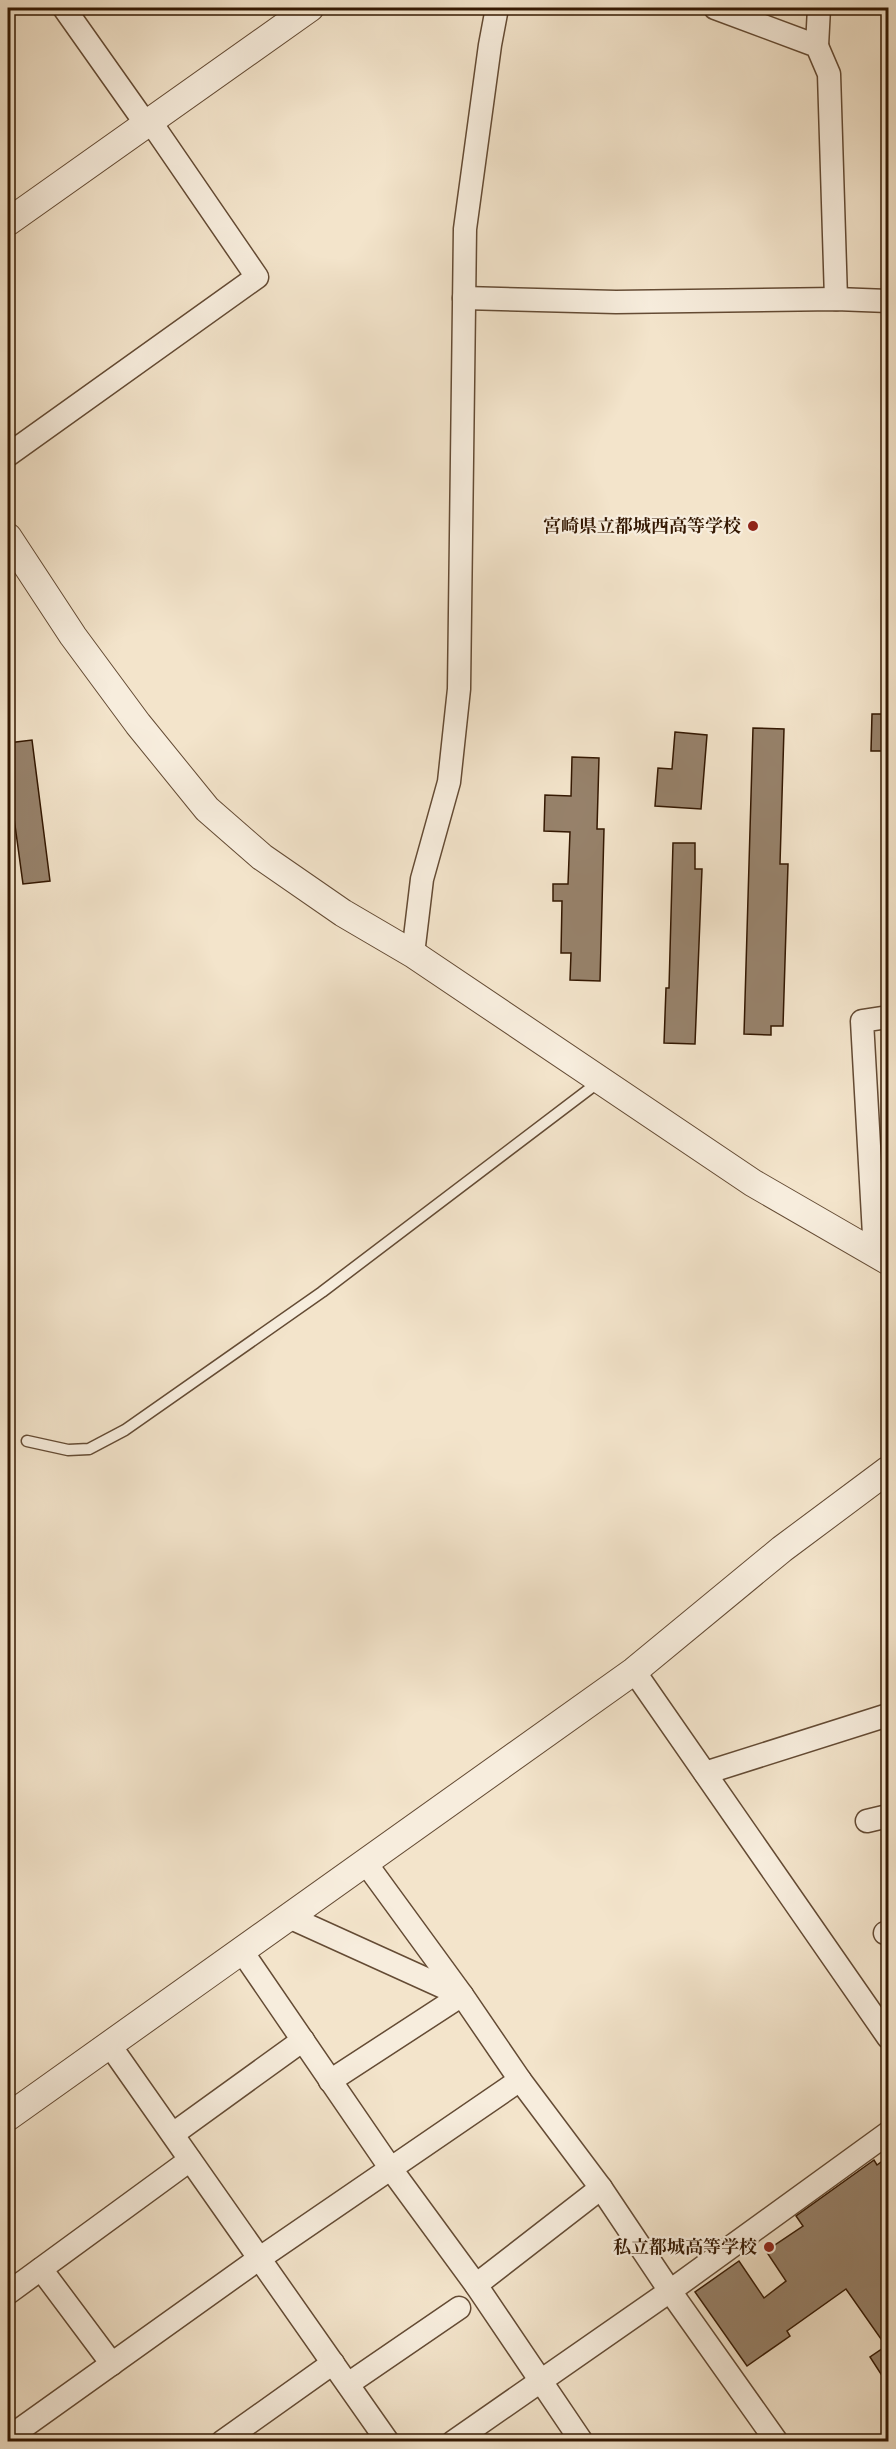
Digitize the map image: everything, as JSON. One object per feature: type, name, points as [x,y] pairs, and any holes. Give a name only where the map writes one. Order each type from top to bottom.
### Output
[{"type":"street","points":[[8,455],[256,277],[148,122],[64,8]]},
{"type":"street","points":[[8,222],[310,8]]},
{"type":"street","points":[[413,954],[422,879],[449,782],[456,735],[459,689],[465,230],[497,8]]},
{"type":"street","points":[[716,8],[817,46]]},
{"type":"street","points":[[819,8],[817,46],[829,74],[836,299]]},
{"type":"street","points":[[464,298],[616,302],[836,299],[888,301]]},
{"type":"street","points":[[8,537],[73,636],[125,706],[207,809],[262,857],[344,913],[413,954],[753,1183],[882,1257]]},
{"type":"street","points":[[882,1257],[862,1021],[888,1017]]},
{"type":"street","points":[[8,2117],[634,1671],[782,1549],[888,1470]]},
{"type":"street","points":[[634,1671],[888,2037]]},
{"type":"street","points":[[705,1773],[888,1716]]},
{"type":"street","points":[[365,1862],[462,1995],[520,2080],[601,2188],[670,2291],[777,2442]]},
{"type":"street","points":[[289,1917],[462,1995]]},
{"type":"street","points":[[241,1950],[391,2169],[476,2285],[582,2442]]},
{"type":"street","points":[[330,2081],[462,1995]]},
{"type":"street","points":[[172,2134],[303,2040]]},
{"type":"street","points":[[109,2044],[388,2442]]},
{"type":"street","points":[[8,2438],[260,2258],[520,2080]]},
{"type":"street","points":[[453,2442],[670,2291],[888,2133]]},
{"type":"street","points":[[8,2293],[190,2160]]},
{"type":"street","points":[[476,2285],[601,2188]]},
{"type":"street","points":[[40,2269],[112,2364]]},
{"type":"street","points":[[348,2384],[459,2308]]},
{"type":"street","points":[[222,2442],[333,2363]]},
{"type":"lane","points":[[27,1441],[68,1450],[89,1449],[125,1430],[322,1292],[601,1081]]},
{"type":"building","points":[[872,714],[888,714],[888,751],[871,751]]},
{"type":"building","points":[[753,728],[784,729],[780,864],[788,864],[783,1026],[771,1026],[771,1035],[744,1034]]},
{"type":"building","points":[[675,732],[707,735],[701,809],[655,806],[658,768],[672,769]]},
{"type":"building","points":[[32,740],[50,881],[23,884],[8,774],[8,743]]},
{"type":"building","points":[[572,757],[599,758],[597,829],[604,829],[600,981],[570,980],[571,953],[561,953],[562,901],[553,901],[553,884],[568,884],[570,832],[544,831],[545,795],[571,796]]},
{"type":"building","points":[[673,843],[695,843],[695,869],[702,869],[695,1044],[664,1043],[666,988],[669,988]]},
{"type":"building","points":[[888,2157],[888,2385],[870,2357],[886,2346],[846,2289],[787,2331],[790,2336],[747,2366],[695,2292],[739,2261],[764,2298],[786,2281],[766,2251],[803,2226],[796,2216],[874,2160],[877,2165]]},
{"type":"place","name":"宮崎県立都城西高等学校","points":[[753,526]]},
{"type":"place","name":"私立都城高等学校","points":[[769,2247]]}]
